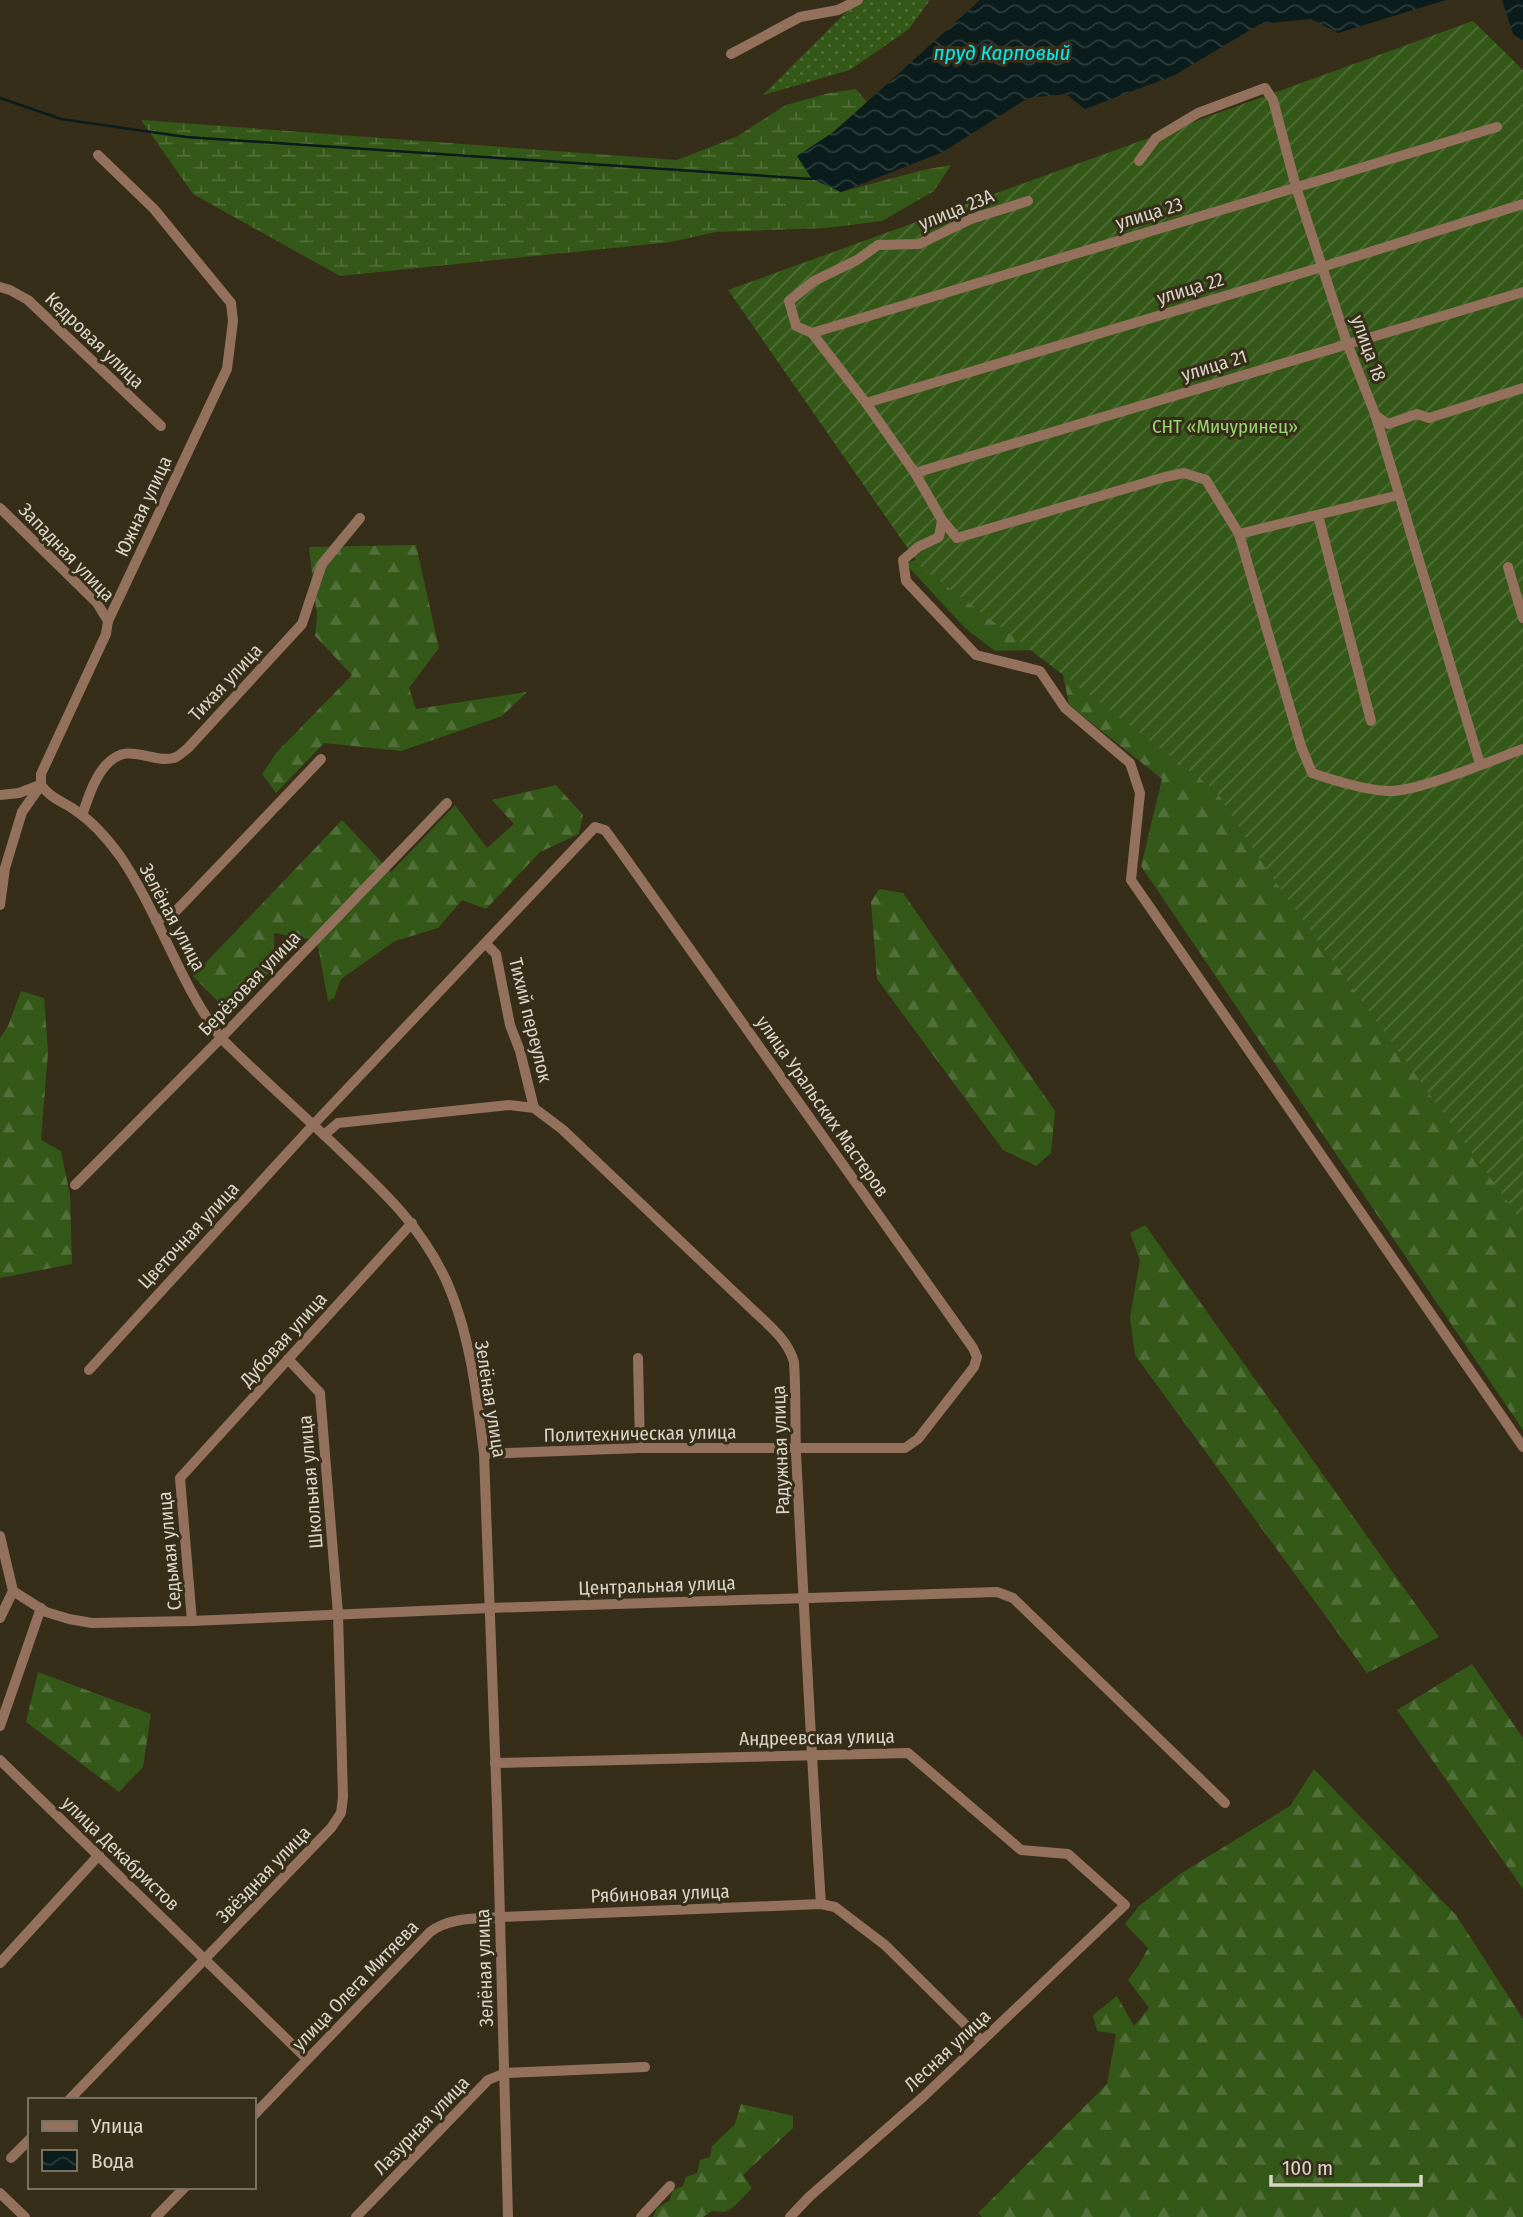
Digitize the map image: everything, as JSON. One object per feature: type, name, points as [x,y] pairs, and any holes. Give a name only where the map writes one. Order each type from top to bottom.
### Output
[{"type":"street","points":[[731,54],[800,17],[838,10],[858,0]]},
{"type":"street","name":"улица 18","points":[[1139,161],[1156,138],[1198,113],[1265,88],[1273,100],[1296,187],[1347,343],[1375,414],[1480,764]]},
{"type":"street","name":"улица 23","points":[[812,333],[1497,127]]},
{"type":"street","name":"Южная улица","points":[[0,905],[5,869],[22,812],[41,785],[41,774],[106,634],[108,621],[227,369],[233,321],[231,303],[154,209],[98,155]]},
{"type":"street","name":"улица 23А","points":[[812,333],[796,326],[789,301],[814,281],[857,260],[878,246],[919,244],[971,219],[1028,201]]},
{"type":"street","name":"улица 22","points":[[866,403],[1523,204]]},
{"type":"street","name":"Кедровая улица","points":[[0,287],[28,300],[161,426]]},
{"type":"street","name":"улица 21","points":[[915,473],[1523,292]]},
{"type":"street","points":[[812,333],[866,403],[957,538],[1184,473],[1206,480],[1240,534],[1301,746],[1312,773],[1345,783],[1390,791],[1420,785],[1523,749]]},
{"type":"street","points":[[1375,414],[1388,424],[1417,414],[1429,418],[1523,388]]},
{"type":"street","points":[[1240,534],[1399,495]]},
{"type":"street","name":"Западная улица","points":[[0,508],[97,603],[108,621]]},
{"type":"street","points":[[1318,515],[1371,721]]},
{"type":"street","name":"Тихая улица","points":[[82,815],[92,788],[106,765],[118,756],[133,752],[164,759],[177,757],[188,748],[302,624],[322,564],[360,518]]},
{"type":"street","points":[[943,520],[939,537],[918,547],[903,561],[906,581],[975,654],[1040,671],[1065,708],[1130,763],[1140,793],[1131,880],[1523,1447]]},
{"type":"street","points":[[1508,567],[1523,618]]},
{"type":"street","points":[[156,921],[176,911],[321,759]]},
{"type":"street","points":[[0,803],[41,785]]},
{"type":"street","name":"Зелёная улица","points":[[41,785],[48,794],[82,815],[103,834],[120,856],[205,1018],[221,1038],[388,1195],[412,1223],[441,1271],[458,1313],[478,1402],[484,1454],[508,2217]]},
{"type":"street","points":[[0,795],[19,793]]},
{"type":"street","name":"Берёзовая улица","points":[[75,1185],[447,803]]},
{"type":"street","name":"улица Уральских Мастеров","points":[[486,944],[595,828],[605,830],[978,1357],[974,1367],[918,1440],[905,1448],[796,1449]]},
{"type":"street","name":"Тихий переулок","points":[[486,944],[496,954],[510,1025],[520,1051],[534,1108]]},
{"type":"street","name":"Цветочная улица","points":[[89,1370],[313,1125],[486,944]]},
{"type":"street","points":[[324,1135],[338,1124],[509,1105],[534,1108]]},
{"type":"street","name":"Радужная улица","points":[[534,1108],[572,1138],[780,1336],[791,1351],[794,1362],[811,1755],[821,1904]]},
{"type":"street","name":"Дубовая улица","points":[[180,1478],[412,1223]]},
{"type":"street","points":[[638,1358],[640,1448]]},
{"type":"street","name":"Школьная улица","points":[[288,1359],[320,1392],[338,1614]]},
{"type":"street","name":"Политехническая улица","points":[[484,1454],[640,1448],[796,1449]]},
{"type":"street","name":"Седьмая улица","points":[[180,1478],[192,1621]]},
{"type":"street","points":[[0,1536],[13,1591],[0,1618]]},
{"type":"street","name":"Центральная улица","points":[[13,1591],[41,1608],[69,1619],[92,1623],[997,1592],[1013,1598],[1225,1803]]},
{"type":"street","points":[[0,1726],[41,1608]]},
{"type":"street","name":"Звёздная улица","points":[[71,2098],[331,1828],[341,1813],[343,1797],[338,1614]]},
{"type":"street","name":"Андреевская улица","points":[[495,1763],[908,1753],[1021,1850],[1068,1854],[1125,1905]]},
{"type":"street","name":"улица Декабристов","points":[[0,1760],[307,2059]]},
{"type":"street","points":[[0,1963],[99,1855]]},
{"type":"street","points":[[821,1904],[835,1907],[885,1945],[982,2041]]},
{"type":"street","name":"Рябиновая улица","points":[[500,1917],[821,1904]]},
{"type":"street","name":"Лесная улица","points":[[790,2217],[809,2197],[923,2097],[1125,1905]]},
{"type":"street","name":"улица Олега Митяева","points":[[256,2113],[430,1932],[441,1924],[454,1921],[500,1917]]},
{"type":"street","points":[[505,2073],[645,2067]]},
{"type":"street","name":"Лазурная улица","points":[[356,2217],[488,2080],[505,2073]]},
{"type":"street","points":[[11,2158],[28,2141]]},
{"type":"street","points":[[641,2217],[670,2186]]},
{"type":"street","points":[[156,2217],[183,2189]]},
{"type":"street","points":[[0,2193],[25,2217]]},
{"type":"green space","points":[[858,0],[930,0],[909,29],[850,70],[763,95]]},
{"type":"green space","name":"СНТ «Мичуринец»","points":[[1473,21],[1523,70],[1523,1223],[1267,870],[1216,791],[920,566],[728,290]]},
{"type":"green space","points":[[856,89],[867,102],[834,131],[841,192],[951,165],[934,191],[882,221],[827,228],[716,232],[671,242],[340,276],[193,194],[141,120],[677,160],[736,137],[786,105],[829,93]]},
{"type":"green space","points":[[1164,487],[1523,844],[1523,1430],[1141,866],[1162,779],[1069,705],[1049,604],[1035,650],[995,651],[965,628],[905,563]]},
{"type":"green space","points":[[416,545],[439,648],[409,688],[416,709],[527,692],[502,716],[401,751],[324,743],[276,793],[262,774],[277,752],[352,675],[315,636],[317,616],[309,547]]},
{"type":"green space","points":[[556,785],[583,815],[579,834],[540,852],[486,909],[462,900],[438,928],[395,941],[341,979],[334,998],[328,1001],[317,941],[274,933],[275,967],[229,1013],[193,976],[342,820],[391,872],[455,805],[487,848],[514,824],[492,800]]},
{"type":"green space","points":[[879,889],[903,893],[1055,1111],[1051,1153],[1036,1166],[1003,1150],[877,979],[871,902]]},
{"type":"green space","points":[[21,991],[44,998],[48,1052],[41,1140],[61,1151],[70,1195],[72,1264],[0,1278],[0,1038],[8,1026]]},
{"type":"green space","points":[[1145,1225],[1439,1637],[1367,1673],[1135,1355],[1130,1317],[1140,1260],[1130,1233]]},
{"type":"green space","points":[[1472,1664],[1523,1738],[1523,1889],[1397,1710]]},
{"type":"green space","points":[[38,1672],[151,1714],[143,1767],[119,1792],[26,1722]]},
{"type":"green space","points":[[1314,1769],[1456,1915],[1523,2019],[1523,2217],[982,2217],[978,2213],[1107,2084],[1116,2034],[1097,2031],[1093,2015],[1117,1996],[1134,2026],[1149,2008],[1128,1980],[1148,1948],[1125,1924],[1139,1906],[1180,1874],[1290,1806]]},
{"type":"green space","points":[[741,2104],[793,2116],[793,2128],[743,2175],[752,2188],[735,2206],[725,2212],[712,2211],[703,2217],[653,2217],[657,2208],[669,2201],[673,2190],[683,2186],[686,2177],[697,2173],[700,2160],[710,2157],[712,2146],[735,2124]]},
{"type":"water","name":"пруд Карповый","points":[[980,0],[1446,0],[1338,33],[1311,19],[1260,24],[1175,75],[1085,109],[1066,94],[1028,98],[943,152],[841,192],[812,179],[797,156],[835,131]]},
{"type":"water","points":[[1502,0],[1523,0],[1523,41],[1513,34]]},
{"type":"waterway","points":[[0,98],[61,119],[186,137],[812,179]]}]
